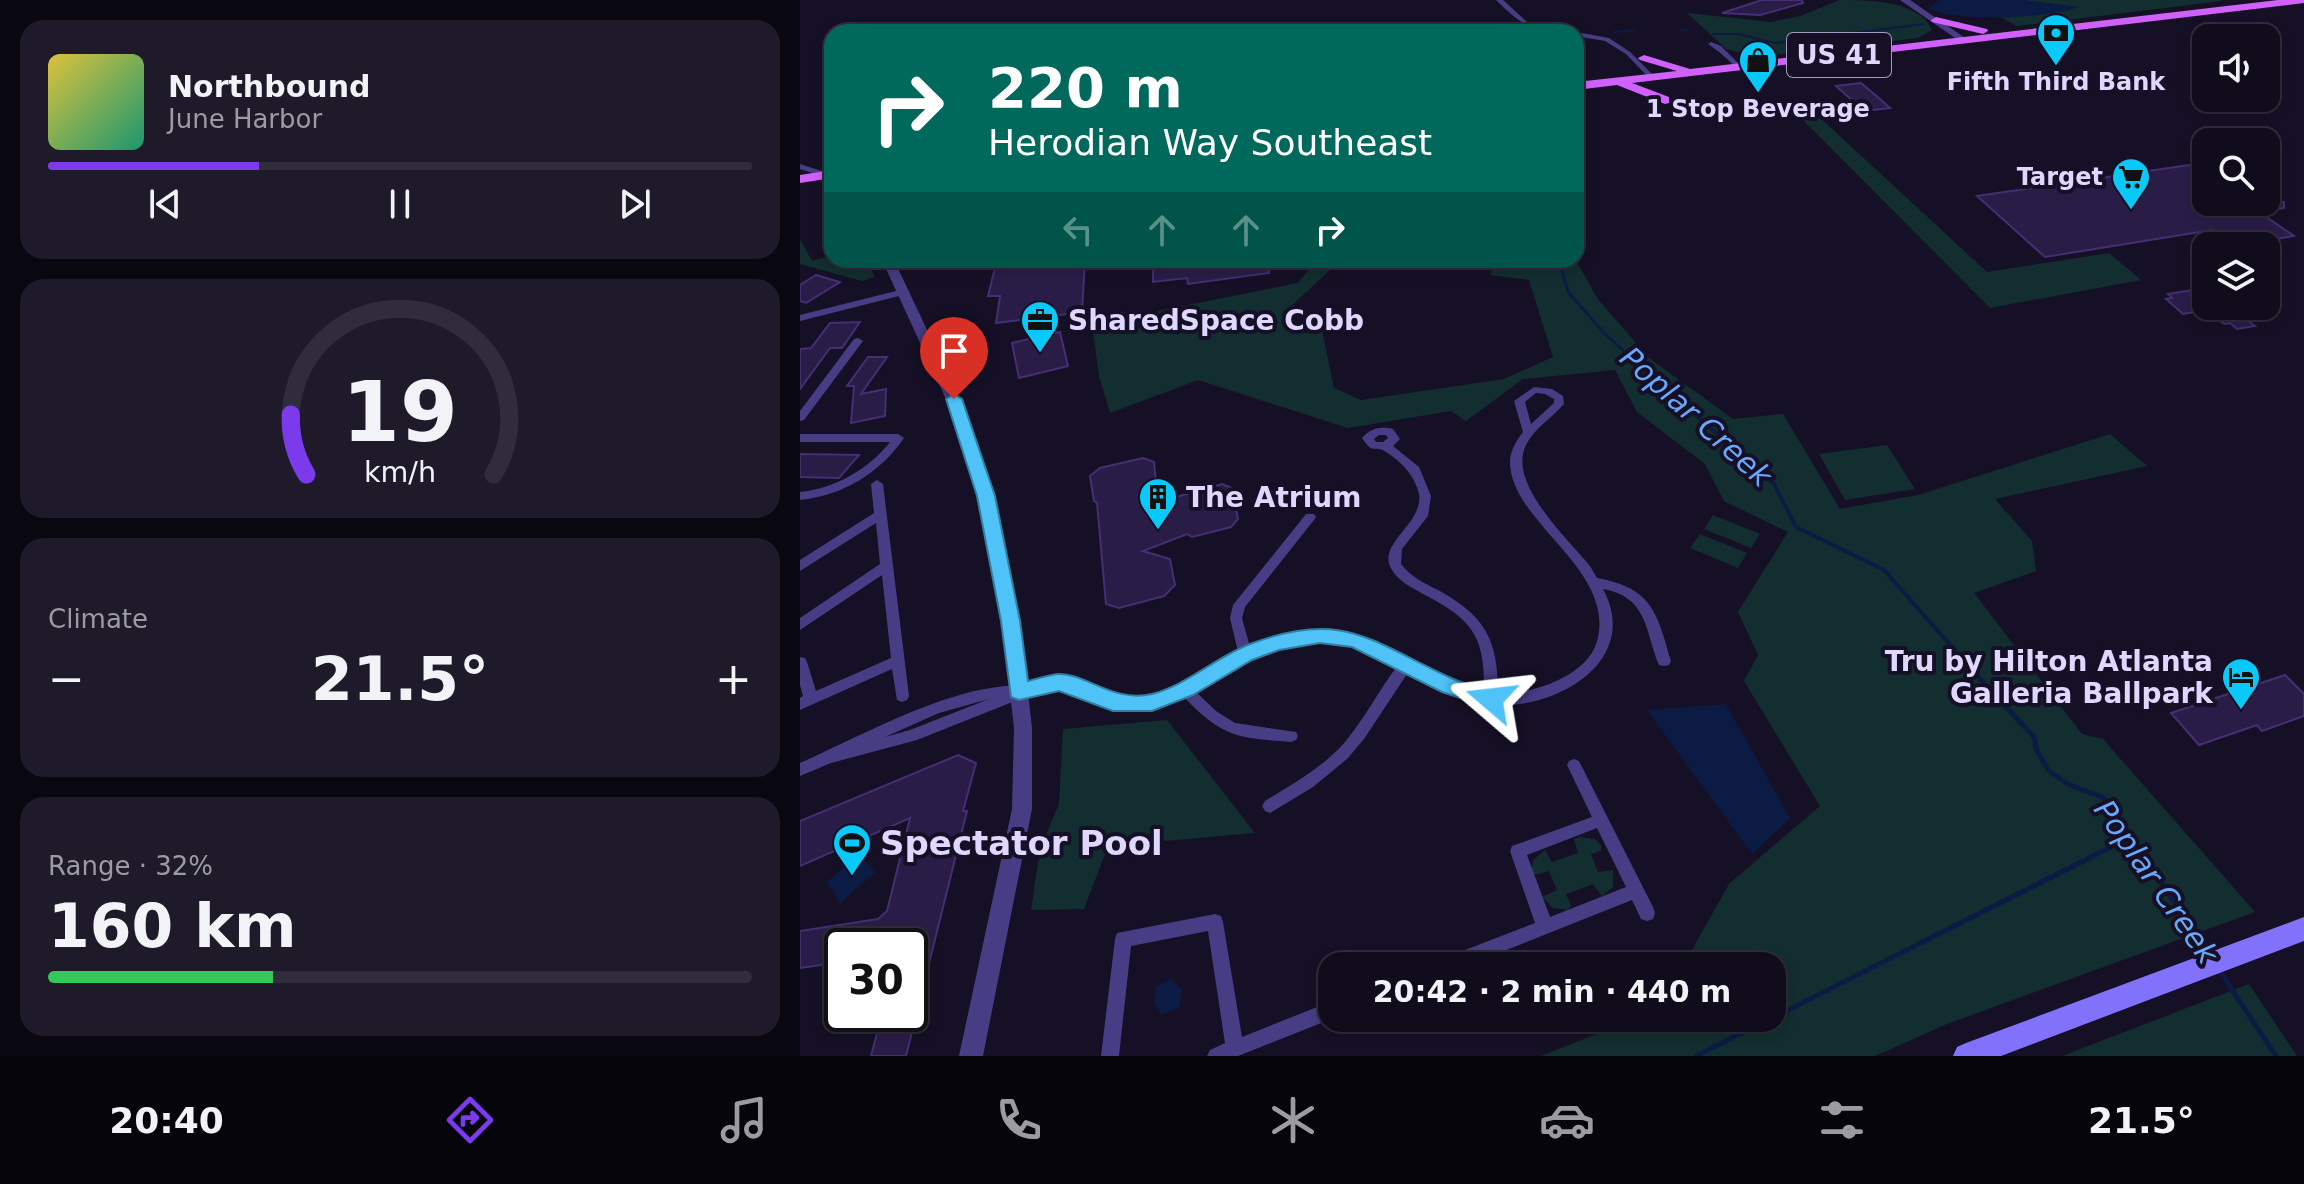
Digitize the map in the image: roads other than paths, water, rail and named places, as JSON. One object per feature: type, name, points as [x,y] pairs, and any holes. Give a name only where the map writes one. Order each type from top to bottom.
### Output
[{"type":"main road","name":"US 41","points":[[1584,85],[1701,71],[1729,62],[1763,64],[2304,0]]},
{"type":"main road","points":[[1916,46],[1937,35],[1937,21],[1970,29],[2015,34]]},
{"type":"main road","points":[[1612,82],[1639,59],[1701,71]]},
{"type":"main road","points":[[1612,82],[1676,94],[1701,71]]},
{"type":"main road","points":[[800,178],[824,176]]},
{"type":"main road","points":[[1966,1056],[2304,929]]},
{"type":"street","points":[[1499,0],[1530,24]]},
{"type":"street","points":[[1509,0],[1532,20],[1552,24]]},
{"type":"street","points":[[1889,0],[1914,6]]},
{"type":"street","points":[[1904,0],[1964,40]]},
{"type":"street","points":[[1584,31],[1610,36],[1628,44],[1656,76]]},
{"type":"street","points":[[1584,35],[1607,39],[1639,59]]},
{"type":"street","points":[[800,166],[824,174]]},
{"type":"street","points":[[892,268],[957,408],[986,496],[1011,621],[1019,691],[1023,736],[1022,809],[971,1056]]},
{"type":"street","points":[[800,318],[904,292]]},
{"type":"street","points":[[800,418],[858,341]]},
{"type":"street","points":[[800,770],[831,757],[912,736],[1044,683],[1067,683],[1099,699],[1138,705],[1152,703],[1277,642],[1320,635],[1342,636],[1374,647],[1449,686],[1491,699],[1515,699],[1577,677],[1600,655],[1608,632],[1607,616],[1593,582],[1520,484],[1516,459],[1528,431]]},
{"type":"street","points":[[800,438],[898,438],[893,447],[846,483],[821,495],[800,496]]},
{"type":"street","points":[[1386,446],[1415,470],[1425,496],[1422,516],[1396,548],[1395,565],[1418,585],[1462,609],[1482,629],[1491,656],[1491,699]]},
{"type":"street","points":[[877,484],[902,696]]},
{"type":"street","points":[[800,566],[880,515]]},
{"type":"street","points":[[1245,655],[1236,618],[1239,605],[1310,517]]},
{"type":"street","points":[[800,625],[886,566]]},
{"type":"street","points":[[1593,582],[1623,588],[1644,601],[1652,616],[1664,661]]},
{"type":"street","points":[[800,662],[805,701],[898,661]]},
{"type":"street","points":[[1270,806],[1322,772],[1343,754],[1407,663]]},
{"type":"street","points":[[1185,689],[1212,718],[1233,730],[1291,736]]},
{"type":"street","points":[[1574,765],[1647,913]]},
{"type":"street","points":[[1545,927],[1518,851],[1601,820]]},
{"type":"street","points":[[1481,952],[1636,891]]},
{"type":"street","points":[[1110,1056],[1123,939],[1215,922],[1235,1048]]},
{"type":"street","points":[[1216,1056],[1318,1015]]},
{"type":"water","points":[[1940,0],[2022,0],[2079,7],[2047,14],[1959,16],[1928,8]]},
{"type":"water","points":[[1726,704],[1790,818],[1752,854],[1647,710]]},
{"type":"water","name":"Spectator Pool","points":[[858,855],[876,872],[840,903],[827,882]]},
{"type":"water","points":[[1171,979],[1182,990],[1179,1007],[1161,1015],[1154,1003],[1156,987]]},
{"type":"waterway","name":"Poplar Creek","points":[[1713,34],[1739,34],[1774,43],[1924,24]]},
{"type":"waterway","name":"Poplar Creek","points":[[1614,32],[1635,30]]},
{"type":"waterway","name":"Poplar Creek","points":[[1682,30],[1688,30]]},
{"type":"waterway","name":"Poplar Creek","points":[[1584,38],[1590,37]]},
{"type":"waterway","name":"Poplar Creek","points":[[1561,268],[1568,292],[1606,335],[1670,392]]},
{"type":"waterway","name":"Poplar Creek","points":[[1668,390],[1774,484],[1796,527],[1884,570],[1982,681]]},
{"type":"waterway","name":"Poplar Creek","points":[[1980,679],[2034,737],[2037,751],[2049,771],[2068,784],[2104,798],[2130,837]]},
{"type":"waterway","points":[[1786,1011],[2130,837]]},
{"type":"waterway","name":"Poplar Creek","points":[[2130,837],[2210,956]]},
{"type":"waterway","name":"Poplar Creek","points":[[2219,970],[2276,1056]]},
{"type":"waterway","points":[[1696,1056],[1743,1032]]},
{"type":"place","name":"Fifth Third Bank","points":[[2056,67]]},
{"type":"place","name":"1 Stop Beverage","points":[[1758,94]]},
{"type":"place","name":"Target","points":[[2131,211]]},
{"type":"place","name":"SharedSpace Cobb","points":[[1040,354]]},
{"type":"place","name":"The Atrium","points":[[1158,531]]},
{"type":"place","name":"Tru by Hilton Atlanta Galleria Ballpark","points":[[2241,711]]},
{"type":"place","name":"Spectator Pool","points":[[852,877]]}]
